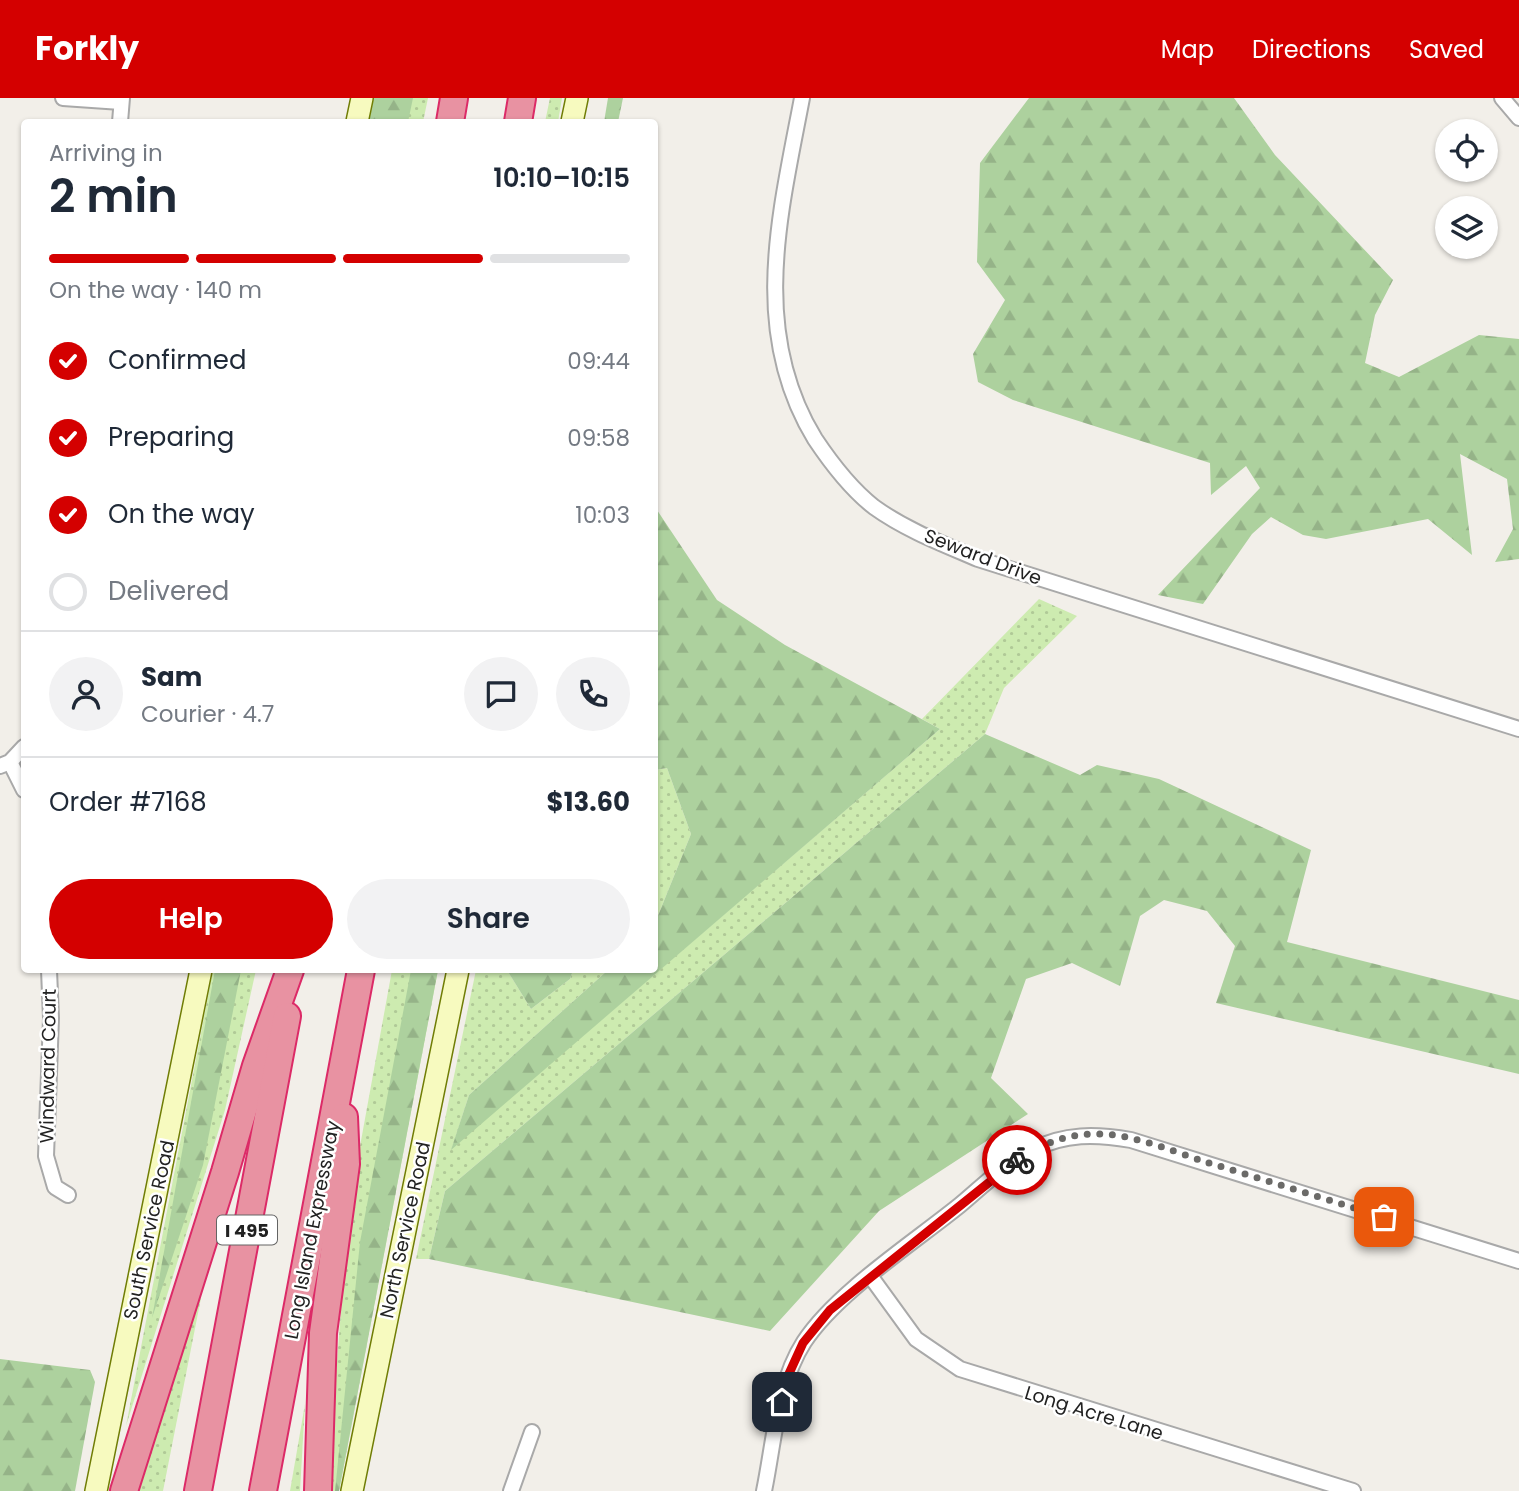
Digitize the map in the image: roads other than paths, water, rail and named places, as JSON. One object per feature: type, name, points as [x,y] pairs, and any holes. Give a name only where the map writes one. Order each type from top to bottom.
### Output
[{"type":"highway","points":[[450,119],[454,98]]},
{"type":"highway","points":[[518,119],[522,98]]},
{"type":"highway","points":[[124,1491],[256,1066],[289,973]]},
{"type":"highway","name":"I 495","points":[[198,1491],[295,973]]},
{"type":"highway","name":"Long Island Expressway","points":[[262,1491],[360,973]]},
{"type":"highway","points":[[318,1491],[323,1333],[346,1164],[341,1074]]},
{"type":"main road","points":[[358,119],[362,98]]},
{"type":"main road","points":[[573,119],[577,98]]},
{"type":"main road","name":"South Service Road","points":[[96,1491],[200,973]]},
{"type":"main road","name":"North Service Road","points":[[352,1491],[457,973]]},
{"type":"street","points":[[63,98],[122,100],[120,119]]},
{"type":"street","name":"Seward Drive","points":[[802,98],[783,198],[773,281],[778,346],[799,412],[831,463],[873,506],[922,536],[978,559],[1519,729]]},
{"type":"street","points":[[1502,98],[1519,118]]},
{"type":"street","points":[[21,750],[5,764],[21,786]]},
{"type":"street","name":"Windward Court","points":[[49,973],[51,1018],[46,1156],[55,1186],[68,1195]]},
{"type":"street","points":[[764,1491],[787,1378],[803,1343],[830,1310],[1000,1171],[1031,1150],[1062,1138],[1093,1134],[1131,1140],[1519,1261]]},
{"type":"street","name":"Long Acre Lane","points":[[871,1277],[916,1339],[960,1369],[1353,1491]]},
{"type":"street","points":[[511,1491],[532,1432]]}]
